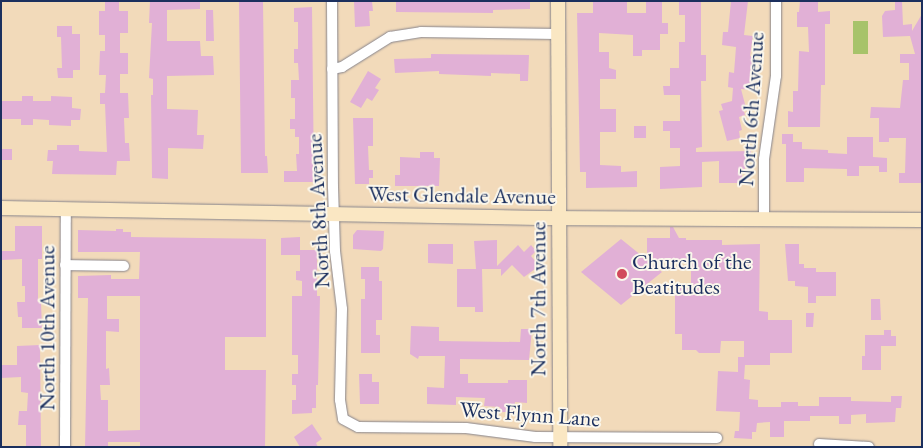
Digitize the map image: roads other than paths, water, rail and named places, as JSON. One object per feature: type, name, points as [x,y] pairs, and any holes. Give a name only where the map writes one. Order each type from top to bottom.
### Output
[{"type":"main road","name":"North 7th Avenue","points":[[558,1],[560,442]]},
{"type":"main road","name":"West Glendale Avenue","points":[[1,208],[558,218],[922,220]]},
{"type":"street","name":"North 8th Avenue","points":[[332,1],[334,214],[335,251],[342,309],[340,400],[343,419]]},
{"type":"street","name":"North 6th Avenue","points":[[764,219],[764,160],[776,76],[776,1]]},
{"type":"street","points":[[332,69],[342,66],[390,37],[421,32],[557,34]]},
{"type":"street","name":"North 10th Avenue","points":[[65,447],[66,209]]},
{"type":"street","points":[[65,265],[124,266]]},
{"type":"street","name":"West Flynn Lane","points":[[343,419],[358,427],[466,428],[560,442],[716,438]]},
{"type":"street","points":[[819,444],[868,447]]},
{"type":"place","name":"Church of the Beatitudes","points":[[622,274]]}]
